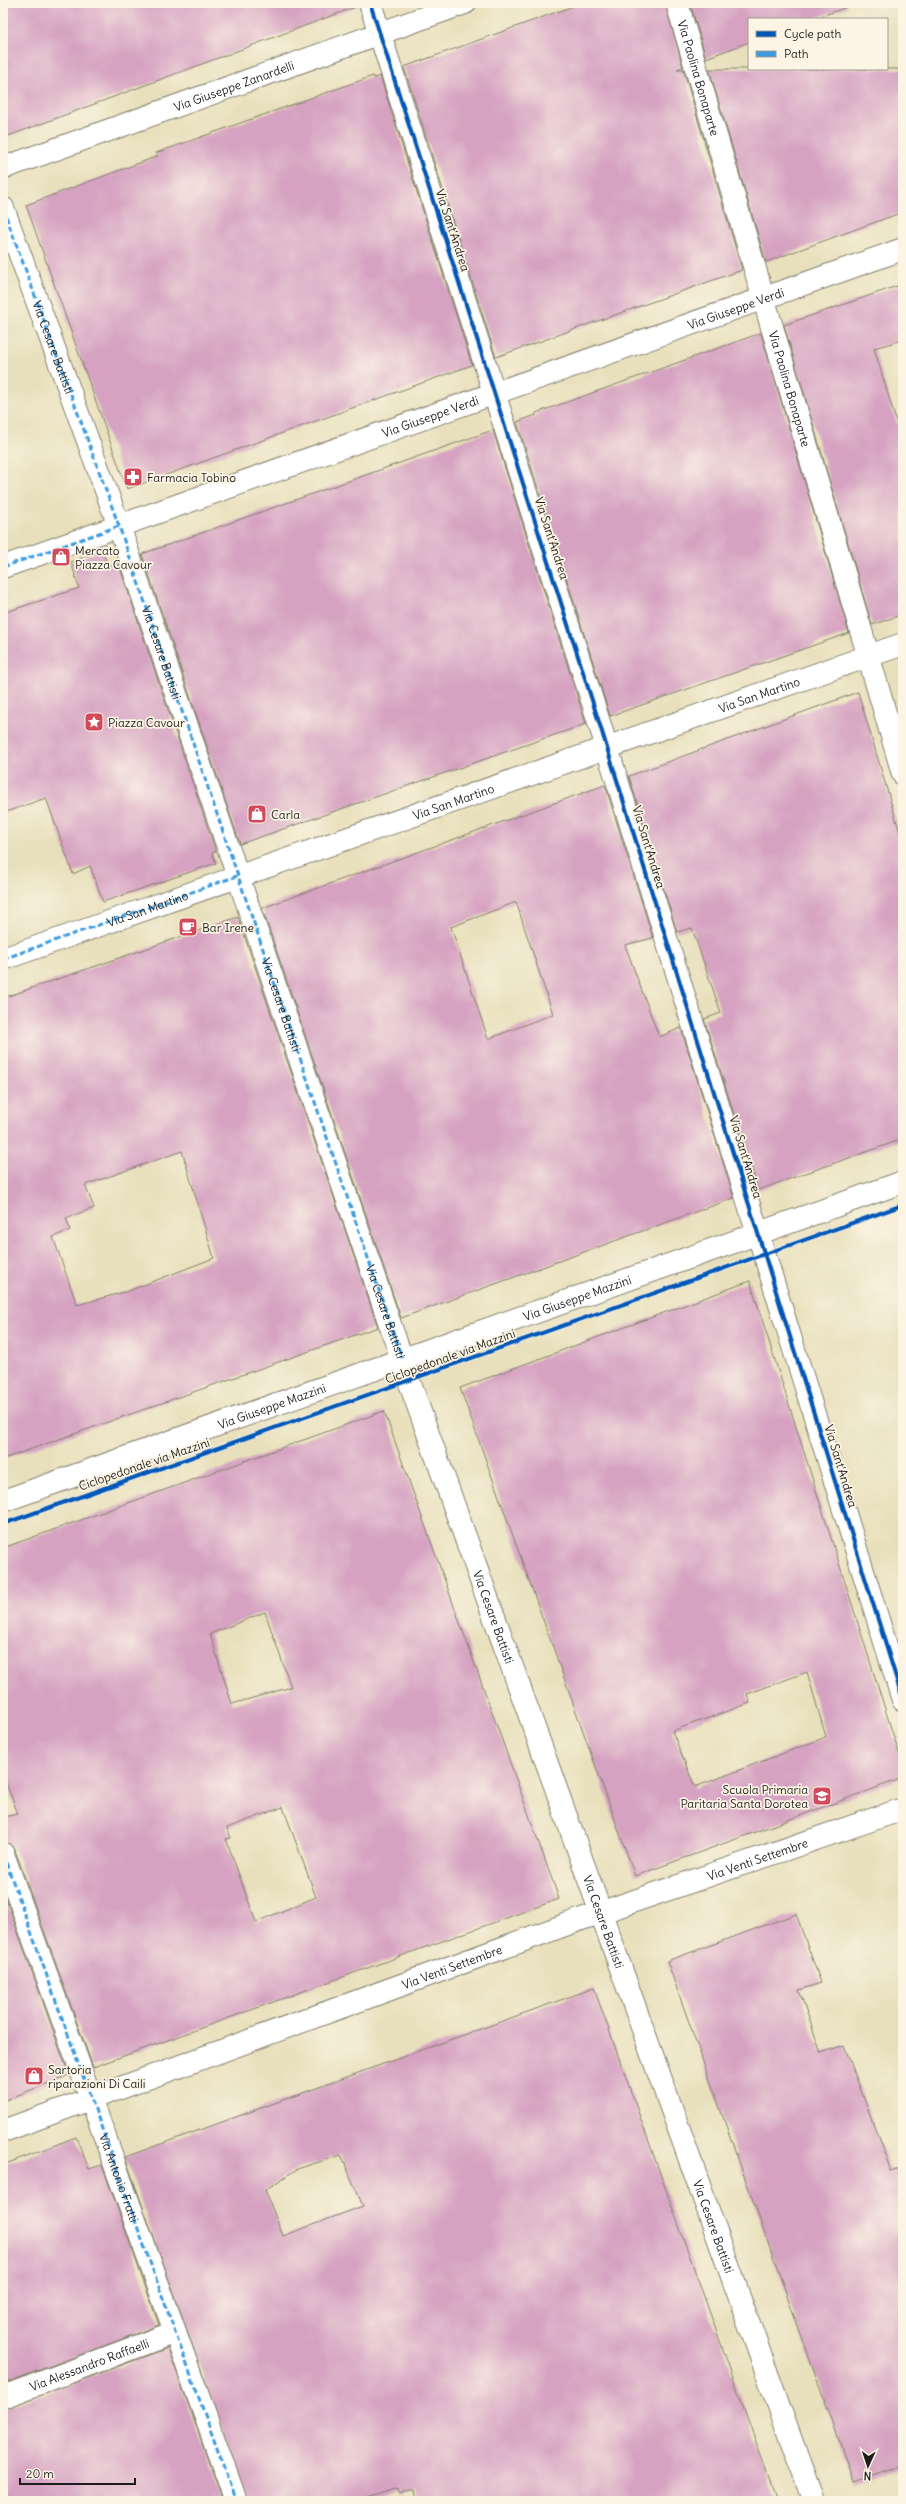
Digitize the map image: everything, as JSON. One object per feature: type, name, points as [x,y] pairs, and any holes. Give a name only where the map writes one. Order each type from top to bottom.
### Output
[{"type":"street","name":"Via Sant'Andrea","points":[[370,3],[607,747],[903,1700]]},
{"type":"street","name":"Via Giuseppe Zanardelli","points":[[3,168],[464,3]]},
{"type":"street","name":"Via Paolina Bonaparte","points":[[677,3],[903,774]]},
{"type":"street","name":"Via Cesare Battisti","points":[[3,208],[119,526],[402,1358],[600,1913],[813,2501]]},
{"type":"street","name":"Via Giuseppe Verdi","points":[[3,567],[903,249]]},
{"type":"street","name":"Via San Martino","points":[[3,959],[903,644]]},
{"type":"street","name":"Via Giuseppe Mazzini","points":[[3,1501],[402,1358],[903,1182]]},
{"type":"street","name":"Via Venti Settembre","points":[[3,2131],[600,1913],[903,1809]]},
{"type":"street","name":"Via Antonio Fratti","points":[[3,1854],[236,2501]]},
{"type":"street","name":"Via Alessandro Raffaelli","points":[[3,2398],[175,2332]]},
{"type":"building","points":[[3,3],[357,3],[358,6],[3,138]]},
{"type":"building","points":[[582,3],[665,3],[683,67],[677,69],[683,69],[742,270],[496,357],[404,67]]},
{"type":"building","points":[[690,3],[846,3],[847,7],[816,18],[748,18],[748,42],[706,58]]},
{"type":"building","points":[[709,69],[903,69],[903,212],[766,262]]},
{"type":"building","points":[[373,76],[374,78],[380,76],[472,365],[127,489],[26,205],[158,156],[156,153]]},
{"type":"building","points":[[903,284],[903,340],[874,348],[897,424],[903,422],[903,614],[872,625],[784,325]]},
{"type":"building","points":[[761,333],[849,633],[610,716],[517,422],[536,415],[536,413]]},
{"type":"building","points":[[493,430],[586,724],[240,844],[142,554]]},
{"type":"building","name":"Piazza Cavour","points":[[102,550],[108,566],[118,562],[216,852],[212,853],[216,863],[103,902],[90,866],[73,874],[46,798],[3,813],[3,613],[79,588],[71,562]]},
{"type":"building","points":[[858,692],[903,843],[903,1139],[758,1190],[704,1019],[721,1013],[692,928],[677,932],[629,776]]},
{"type":"building","points":[[605,785],[653,938],[625,945],[659,1037],[681,1028],[734,1198],[401,1318],[262,908]],"holes":[[[516,902],[553,1014],[488,1039],[451,927]]]},
{"type":"building","points":[[238,917],[378,1327],[3,1459],[3,998]],"holes":[[[182,1151],[214,1258],[128,1291],[77,1305],[53,1237],[70,1230],[66,1218],[94,1208],[85,1185]]]},
{"type":"building","points":[[750,1281],[903,1766],[903,1778],[635,1876],[460,1388]],"holes":[[[807,1672],[826,1737],[695,1787],[672,1731],[750,1703],[747,1694]]]},
{"type":"building","points":[[384,1411],[559,1899],[93,2067],[15,1850],[11,1844],[3,1842],[3,1817],[18,1814],[3,1775],[3,1548]],"holes":[[[265,1612],[291,1687],[232,1704],[210,1634]],[[283,1807],[316,1897],[256,1922],[226,1839],[231,1838],[227,1828]]]},
{"type":"building","points":[[3,1891],[69,2075],[3,2101]]},
{"type":"building","points":[[796,1914],[821,1983],[799,1990],[821,2053],[844,2045],[891,2171],[903,2167],[903,2465],[854,2482],[667,1961]]},
{"type":"building","points":[[594,1988],[777,2501],[417,2501],[415,2489],[399,2494],[398,2489],[360,2501],[248,2501],[125,2157]],"holes":[[[341,2155],[363,2206],[283,2236],[265,2190],[297,2169]]]},
{"type":"building","points":[[76,2137],[89,2169],[102,2165],[159,2325],[3,2384],[3,2165]]},
{"type":"building","points":[[168,2348],[223,2501],[3,2501],[3,2409]]},
{"type":"marked path","points":[[3,208],[119,526],[402,1358]]},
{"type":"marked path","points":[[3,567],[119,526]]},
{"type":"marked path","points":[[3,959],[237,876]]},
{"type":"marked path","points":[[3,1854],[236,2501]]},
{"type":"cycle path","points":[[370,3],[598,719],[903,1700]]},
{"type":"cycle path","name":"Ciclopedonale via Mazzini","points":[[3,1524],[903,1205]]},
{"type":"place","name":"Farmacia Tobino","points":[[133,477]]},
{"type":"place","name":"Mercato Piazza Cavour","points":[[61,557]]},
{"type":"place","name":"Piazza Cavour","points":[[94,722]]},
{"type":"place","name":"Carla","points":[[257,814]]},
{"type":"place","name":"Bar Irene","points":[[188,927]]},
{"type":"place","name":"Scuola Primaria Paritaria Santa Dorotea","points":[[822,1796]]},
{"type":"place","name":"Sartoria riparazioni Di Caili","points":[[34,2076]]}]
